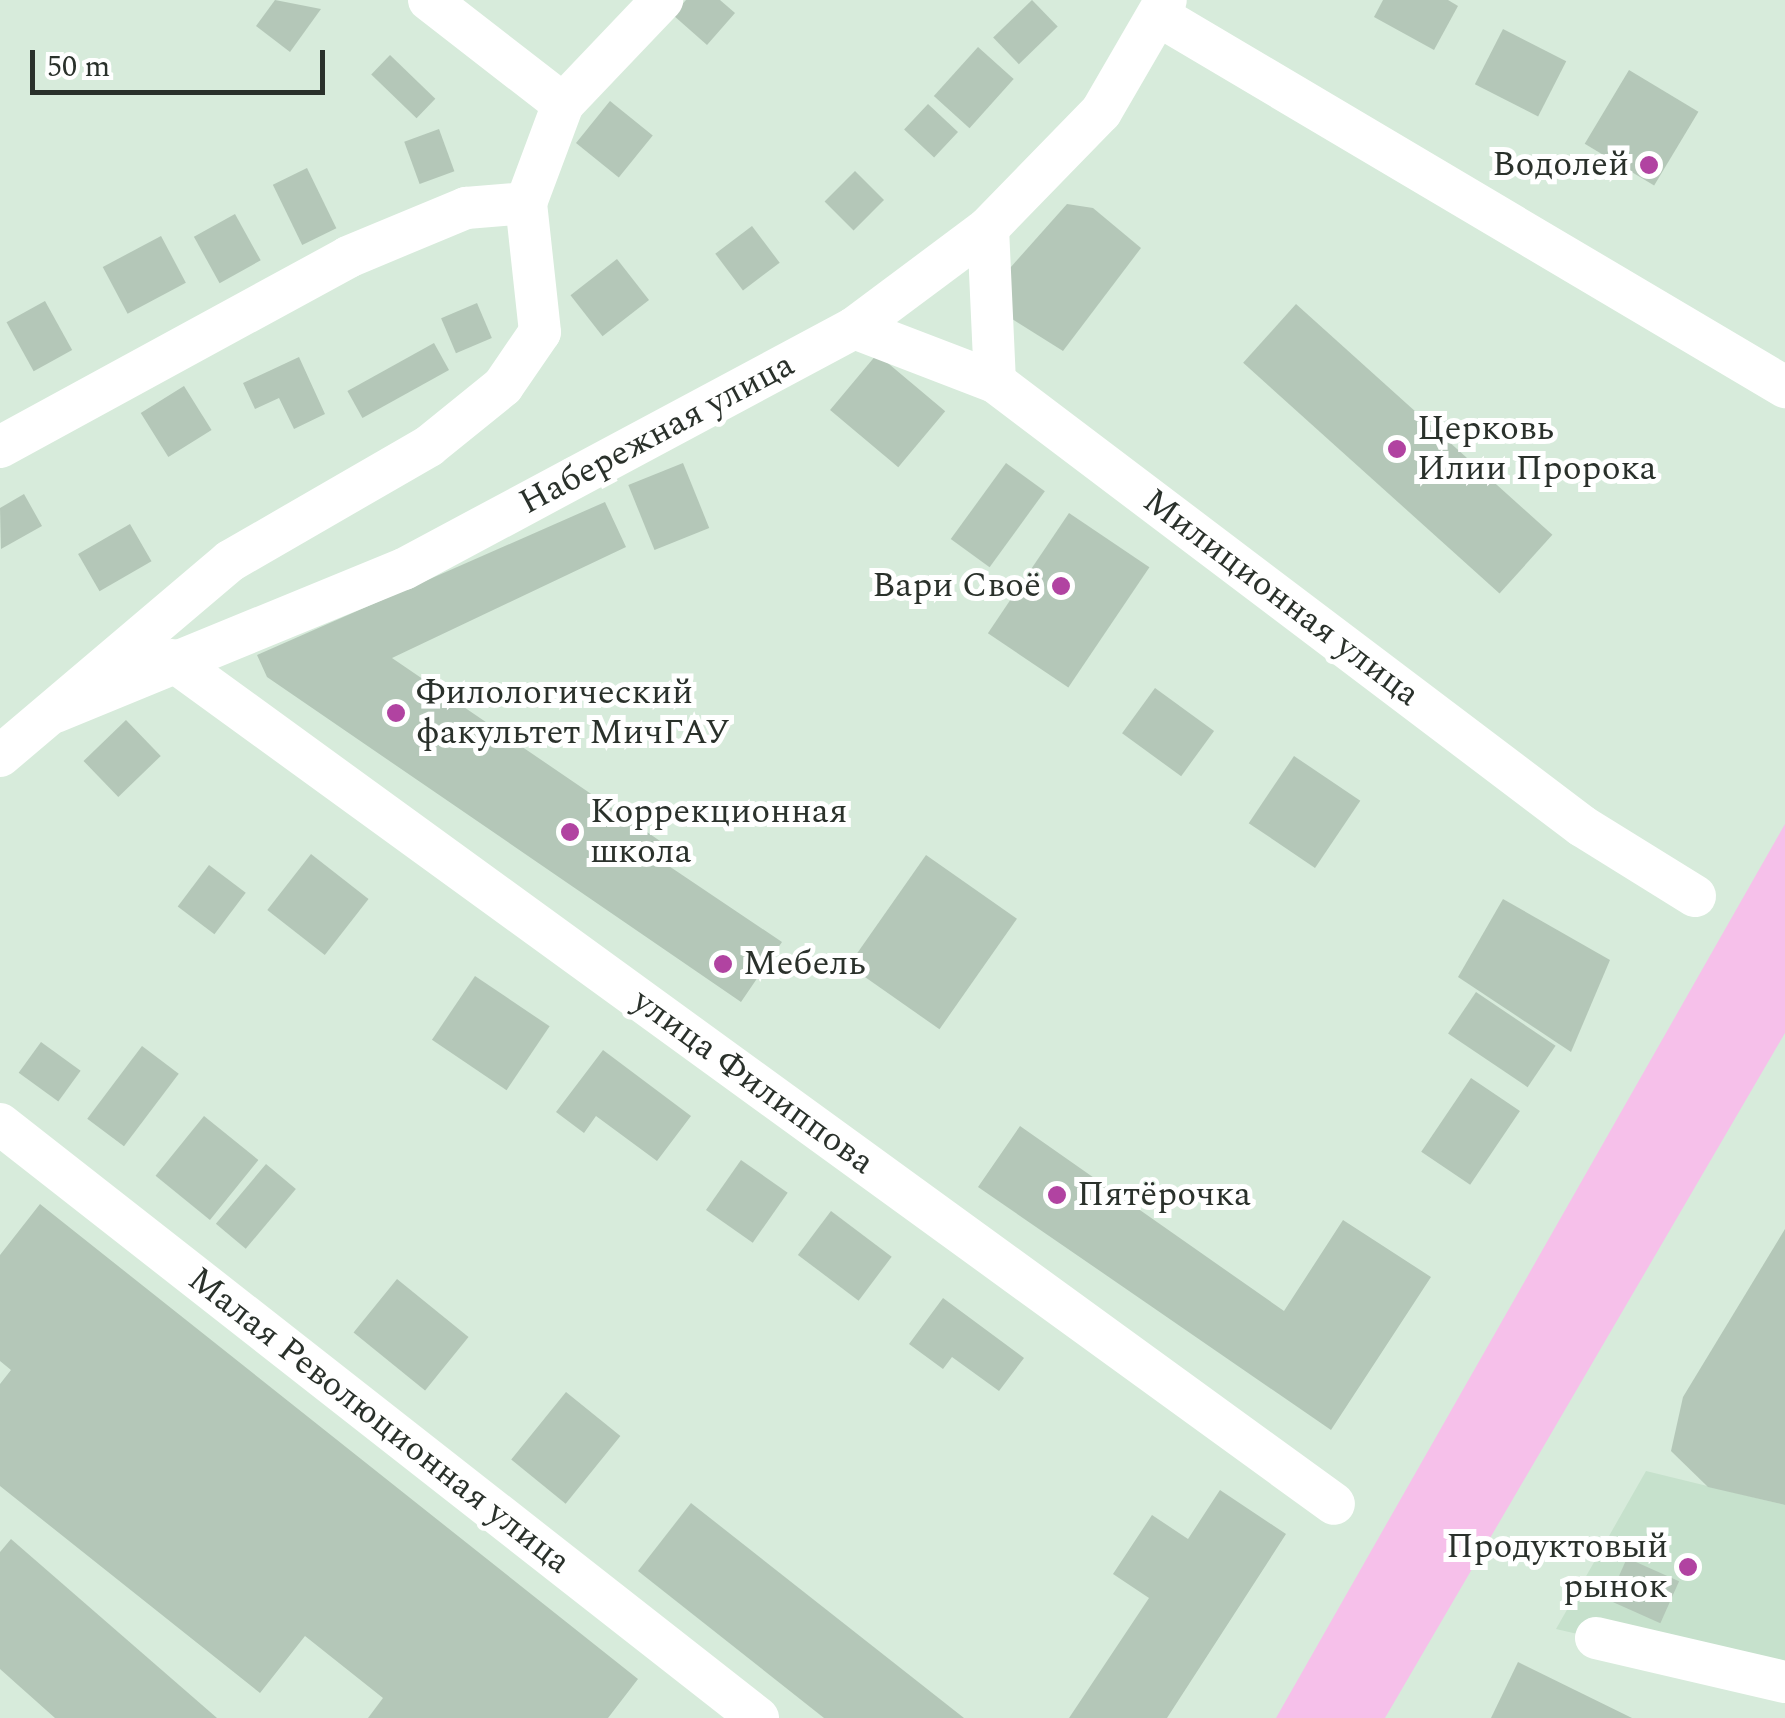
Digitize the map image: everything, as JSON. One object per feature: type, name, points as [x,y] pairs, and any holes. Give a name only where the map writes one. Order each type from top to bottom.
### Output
[{"type":"street","points":[[429,0],[563,104]]},
{"type":"street","name":"Набережная улица","points":[[0,756],[230,561],[429,446],[503,386],[540,332],[526,203],[563,104],[662,0]]},
{"type":"street","points":[[1161,5],[1785,387]]},
{"type":"street","name":"Набережная улица","points":[[55,712],[172,660],[404,569],[854,328],[988,228],[1101,112],[1161,5]]},
{"type":"street","points":[[0,447],[348,257],[466,208],[526,203]]},
{"type":"street","points":[[988,228],[994,382]]},
{"type":"street","name":"Милиционная улица","points":[[854,328],[994,382],[1582,826],[1696,896]]},
{"type":"street","name":"улица Филиппова","points":[[172,660],[1334,1504]]},
{"type":"street","name":"Малая Революционная улица","points":[[0,1124],[758,1718]]},
{"type":"street","points":[[1596,1638],[1785,1682]]},
{"type":"shaded area","points":[[1785,824],[1785,1033],[1385,1718],[1276,1718]]},
{"type":"shaded area","name":"Продуктовый рынок","points":[[1646,1471],[1785,1505],[1785,1682],[1556,1629]]},
{"type":"building","points":[[275,0],[321,9],[290,52],[256,26]]},
{"type":"building","points":[[686,0],[720,0],[735,13],[707,45],[673,15]]},
{"type":"building","points":[[1032,0],[1058,27],[1019,64],[993,38]]},
{"type":"building","points":[[1383,0],[1448,0],[1458,6],[1434,50],[1374,17]]},
{"type":"building","points":[[1503,29],[1566,61],[1538,116],[1475,84]]},
{"type":"building","points":[[978,47],[1014,79],[970,128],[934,96]]},
{"type":"building","points":[[390,55],[435,99],[417,118],[371,74]]},
{"type":"building","points":[[1629,70],[1698,112],[1654,185],[1585,144]]},
{"type":"building","points":[[610,101],[653,136],[619,178],[576,143]]},
{"type":"building","points":[[928,104],[958,132],[934,158],[904,130]]},
{"type":"building","points":[[439,129],[454,171],[420,184],[404,142]]},
{"type":"building","points":[[307,168],[336,228],[302,245],[273,185]]},
{"type":"building","points":[[855,171],[884,200],[854,230],[825,201]]},
{"type":"building","points":[[1067,204],[1093,208],[1141,248],[1063,351],[1009,317],[994,286]]},
{"type":"building","points":[[235,214],[261,260],[220,283],[194,237]]},
{"type":"building","points":[[752,226],[780,263],[743,290],[715,254]]},
{"type":"building","points":[[161,236],[186,283],[128,314],[103,267]]},
{"type":"building","points":[[617,259],[649,300],[603,336],[571,295]]},
{"type":"building","points":[[45,301],[72,350],[34,371],[7,322]]},
{"type":"building","points":[[477,303],[492,338],[456,353],[441,318]]},
{"type":"building","name":"Церковь Илии Пророка","points":[[1296,304],[1552,535],[1500,594],[1243,363]]},
{"type":"building","points":[[434,343],[449,370],[362,418],[347,391]]},
{"type":"building","points":[[877,354],[945,411],[898,467],[830,410]]},
{"type":"building","points":[[299,357],[325,414],[294,429],[279,398],[255,409],[243,383]]},
{"type":"building","points":[[184,386],[212,430],[168,457],[141,413]]},
{"type":"building","points":[[683,463],[709,528],[655,550],[628,485]]},
{"type":"building","points":[[1006,463],[1045,491],[990,567],[951,539]]},
{"type":"building","points":[[24,494],[42,526],[1,549],[0,508]]},
{"type":"building","points":[[605,502],[626,547],[392,658],[663,843],[654,856],[782,942],[741,1002],[267,677],[257,655]]},
{"type":"building","points":[[1069,513],[1149,567],[1068,687],[988,633]]},
{"type":"building","points":[[130,524],[152,561],[100,591],[78,554]]},
{"type":"building","points":[[1155,688],[1214,731],[1181,776],[1122,733]]},
{"type":"building","points":[[126,720],[161,756],[118,797],[84,761]]},
{"type":"building","points":[[1294,756],[1360,801],[1315,868],[1249,823]]},
{"type":"building","points":[[311,854],[369,899],[325,955],[267,910]]},
{"type":"building","points":[[926,855],[1017,919],[939,1029],[849,966]]},
{"type":"building","points":[[209,865],[246,893],[214,934],[178,907]]},
{"type":"building","points":[[1503,899],[1610,960],[1571,1052],[1458,977]]},
{"type":"building","points":[[475,976],[550,1026],[507,1090],[432,1040]]},
{"type":"building","points":[[1476,992],[1556,1046],[1528,1087],[1448,1033]]},
{"type":"building","points":[[41,1042],[81,1071],[58,1102],[19,1073]]},
{"type":"building","points":[[142,1046],[179,1074],[124,1146],[87,1119]]},
{"type":"building","points":[[603,1050],[691,1116],[657,1161],[596,1116],[584,1133],[556,1112]]},
{"type":"building","points":[[1471,1078],[1520,1111],[1470,1185],[1421,1152]]},
{"type":"building","points":[[204,1116],[258,1160],[210,1220],[156,1176]]},
{"type":"building","points":[[1020,1126],[1284,1311],[1343,1220],[1431,1277],[1331,1430],[978,1187]]},
{"type":"building","points":[[741,1160],[788,1193],[753,1243],[706,1210]]},
{"type":"building","points":[[266,1164],[296,1189],[246,1249],[216,1224]]},
{"type":"building","points":[[40,1204],[638,1679],[608,1718],[368,1718],[383,1698],[305,1636],[260,1693],[0,1486],[0,1384],[11,1370],[0,1361],[0,1255]]},
{"type":"building","points":[[831,1211],[892,1257],[859,1301],[798,1255]]},
{"type":"building","points":[[1785,1229],[1785,1505],[1708,1487],[1671,1451],[1683,1397]]},
{"type":"building","points":[[397,1279],[468,1337],[425,1391],[354,1333]]},
{"type":"building","points":[[943,1298],[1024,1358],[999,1391],[952,1357],[943,1369],[909,1344]]},
{"type":"building","points":[[566,1392],[620,1436],[566,1504],[511,1460]]},
{"type":"building","points":[[1220,1490],[1286,1534],[1167,1718],[1069,1718],[1149,1598],[1113,1574],[1152,1515],[1188,1539]]},
{"type":"building","points":[[691,1503],[964,1718],[824,1718],[638,1571]]},
{"type":"building","points":[[11,1539],[217,1718],[55,1718],[0,1669],[0,1552]]},
{"type":"building","points":[[1627,1558],[1679,1581],[1660,1623],[1608,1600]]},
{"type":"building","points":[[1518,1662],[1632,1718],[1491,1718]]},
{"type":"place","name":"Водолей","points":[[1649,165]]},
{"type":"place","name":"Церковь Илии Пророка","points":[[1397,449]]},
{"type":"place","name":"Вари Своё","points":[[1061,586]]},
{"type":"place","name":"Филологический факультет МичГАУ","points":[[396,713]]},
{"type":"place","name":"Коррекционная школа","points":[[570,832]]},
{"type":"place","name":"Мебель","points":[[723,964]]},
{"type":"place","name":"Пятёрочка","points":[[1057,1195]]},
{"type":"place","name":"Продуктовый рынок","points":[[1688,1567]]}]
